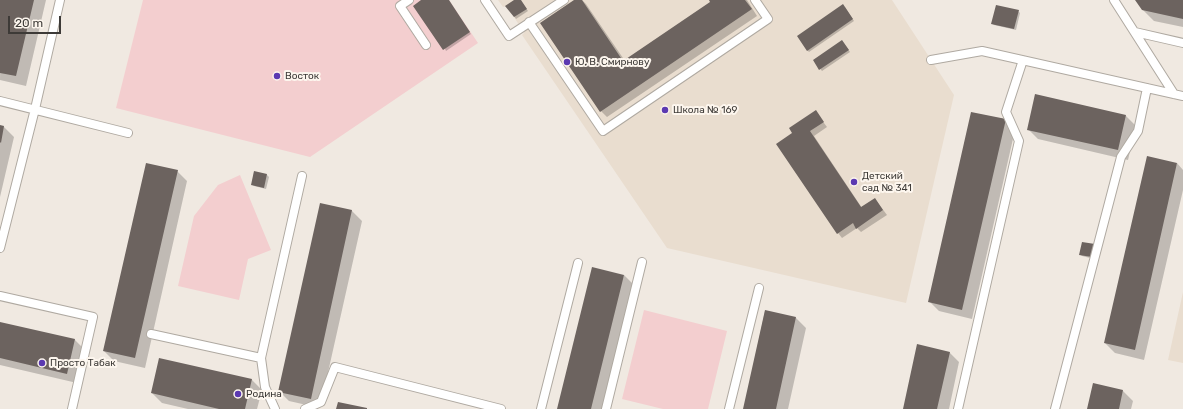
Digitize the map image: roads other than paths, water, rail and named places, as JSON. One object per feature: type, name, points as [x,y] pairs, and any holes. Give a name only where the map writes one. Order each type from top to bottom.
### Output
[{"type":"lane","points":[[0,248],[35,110],[60,0]]},
{"type":"lane","points":[[409,0],[400,6],[426,45]]},
{"type":"lane","points":[[485,0],[509,36],[564,0]]},
{"type":"lane","points":[[529,22],[603,131],[768,19],[755,0]]},
{"type":"lane","points":[[1114,0],[1174,94]]},
{"type":"lane","points":[[1135,32],[1183,43]]},
{"type":"lane","points":[[931,60],[982,51],[1183,96]]},
{"type":"lane","points":[[958,409],[1019,141],[1006,112],[1022,60]]},
{"type":"lane","points":[[1056,409],[1121,157],[1138,131],[1147,88]]},
{"type":"lane","points":[[0,101],[128,133]]},
{"type":"lane","points":[[275,409],[265,387],[261,358],[302,176]]},
{"type":"lane","points":[[606,409],[642,262]]},
{"type":"lane","points":[[541,409],[578,263]]},
{"type":"lane","points":[[729,409],[759,288]]},
{"type":"lane","points":[[0,296],[93,317],[72,409]]},
{"type":"lane","points":[[150,334],[261,358]]},
{"type":"lane","points":[[305,409],[321,402],[335,367],[501,409]]},
{"type":"place","name":"Ю. В. Смирнову","points":[[567,62]]},
{"type":"place","name":"Восток","points":[[277,76]]},
{"type":"place","name":"Школа № 169","points":[[665,110]]},
{"type":"place","name":"Детский сад № 341","points":[[854,182]]},
{"type":"place","name":"Просто Табак","points":[[42,363]]},
{"type":"place","name":"Родина","points":[[238,394]]}]
